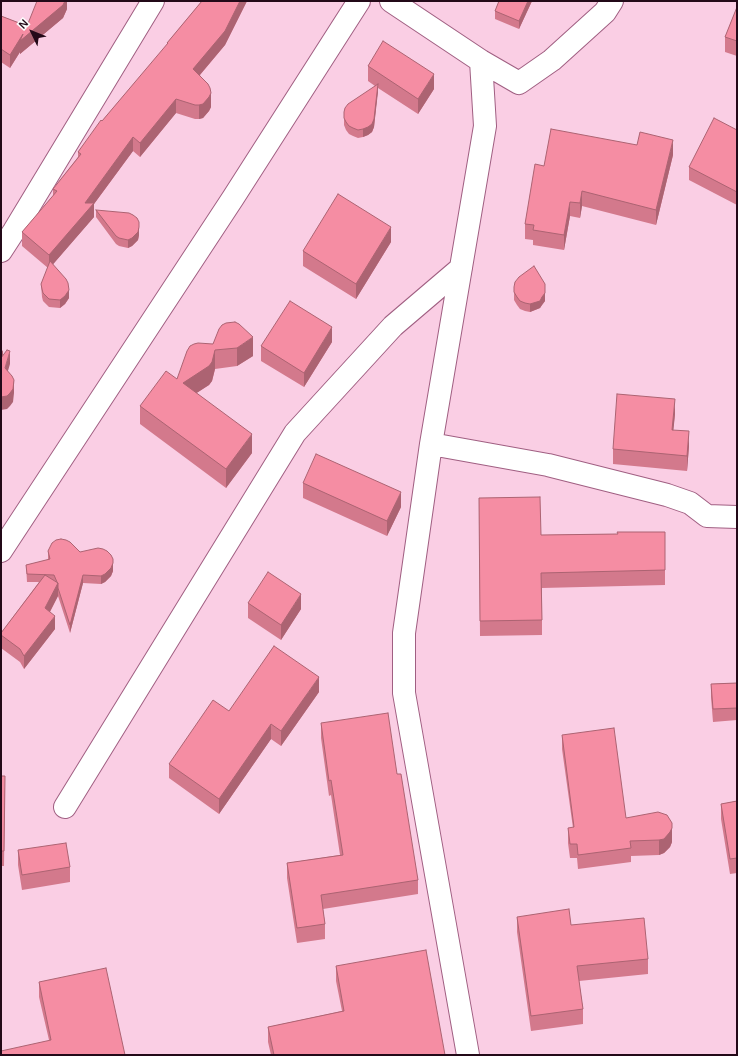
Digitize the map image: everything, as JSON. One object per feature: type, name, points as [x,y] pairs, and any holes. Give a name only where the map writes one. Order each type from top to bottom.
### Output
[{"type":"street","points":[[1,251],[153,1]]},
{"type":"street","points":[[1,551],[233,198],[358,1]]},
{"type":"street","points":[[391,1],[481,61],[519,83],[552,60],[605,12],[612,1]]},
{"type":"street","points":[[468,1055],[404,693],[404,634],[431,444],[485,126],[481,61]]},
{"type":"street","points":[[65,807],[295,433],[393,326],[461,268]]},
{"type":"street","points":[[431,444],[548,465],[667,495],[690,503],[708,516],[737,517]]},
{"type":"building","points":[[37,1],[65,1],[63,5],[20,41],[23,34],[10,55],[1,49],[1,16],[27,26]]},
{"type":"building","points":[[202,1],[240,1],[225,31],[193,69],[208,84],[211,93],[209,97],[203,104],[199,105],[176,99],[140,143],[133,137],[85,203],[94,203],[49,255],[22,232],[57,191],[53,189],[81,154],[78,152],[101,120],[102,121]]},
{"type":"building","points":[[499,1],[528,1],[519,21],[495,11]]},
{"type":"building","points":[[737,7],[737,41],[725,37]]},
{"type":"building","points":[[383,41],[434,74],[418,99],[368,66]]},
{"type":"building","points":[[378,84],[374,119],[372,124],[358,130],[349,126],[344,118],[345,108],[348,104]]},
{"type":"building","points":[[714,118],[737,130],[737,192],[689,167]]},
{"type":"building","points":[[551,129],[637,145],[640,132],[673,140],[656,210],[582,191],[580,203],[570,202],[564,235],[533,230],[534,225],[525,224],[535,164],[544,166]]},
{"type":"building","points":[[338,194],[391,227],[356,284],[303,251]]},
{"type":"building","points":[[96,210],[129,213],[133,215],[139,222],[138,232],[128,240],[119,238]]},
{"type":"building","points":[[50,261],[68,283],[69,290],[60,300],[49,299],[43,293],[41,284]]},
{"type":"building","points":[[534,266],[545,284],[545,293],[540,301],[530,304],[520,301],[514,292],[514,287],[515,282],[519,277]]},
{"type":"building","points":[[290,301],[332,327],[304,373],[261,346]]},
{"type":"building","points":[[235,322],[253,337],[237,348],[215,350],[212,362],[209,366],[183,383],[252,434],[226,469],[140,406],[166,371],[177,379],[190,346],[198,343],[213,344],[222,325]]},
{"type":"building","points":[[7,350],[10,351],[5,368],[14,380],[13,389],[7,396],[1,397],[1,358]]},
{"type":"building","points":[[617,394],[675,399],[672,430],[689,431],[687,456],[613,449]]},
{"type":"building","points":[[316,454],[401,492],[387,521],[303,483]]},
{"type":"building","points":[[540,497],[541,535],[665,532],[665,570],[541,573],[542,620],[480,621],[479,498]]},
{"type":"building","points":[[61,539],[70,542],[80,552],[98,548],[103,549],[111,555],[113,559],[111,568],[105,574],[101,576],[83,575],[70,625],[58,588],[58,583],[54,575],[27,574],[26,565],[50,559],[48,551],[52,543]]},
{"type":"building","points":[[268,572],[301,594],[281,625],[248,603]]},
{"type":"building","points":[[45,575],[58,583],[45,608],[55,616],[24,656],[20,649],[1,635],[1,633]]},
{"type":"building","points":[[274,646],[319,677],[281,731],[271,724],[219,799],[169,764],[213,700],[229,711]]},
{"type":"building","points":[[737,683],[737,708],[713,709],[711,684]]},
{"type":"building","points":[[388,713],[397,774],[401,774],[418,880],[321,895],[325,924],[297,928],[287,863],[343,855],[331,780],[329,781],[321,723]]},
{"type":"building","points":[[614,728],[626,818],[658,812],[667,815],[672,823],[672,828],[664,839],[630,841],[631,848],[578,855],[577,844],[570,844],[568,828],[574,827],[562,735]]},
{"type":"building","points":[[1,776],[5,776],[4,851],[1,851]]},
{"type":"building","points":[[737,801],[737,858],[730,859],[721,804]]},
{"type":"building","points":[[66,843],[70,867],[22,875],[18,850]]},
{"type":"building","points":[[569,909],[571,925],[644,918],[648,959],[577,966],[583,1009],[531,1016],[517,917]]},
{"type":"building","points":[[426,950],[445,1055],[274,1055],[268,1027],[344,1011],[336,966]]},
{"type":"building","points":[[106,968],[125,1055],[1,1055],[1,1051],[51,1040],[39,982]]}]
